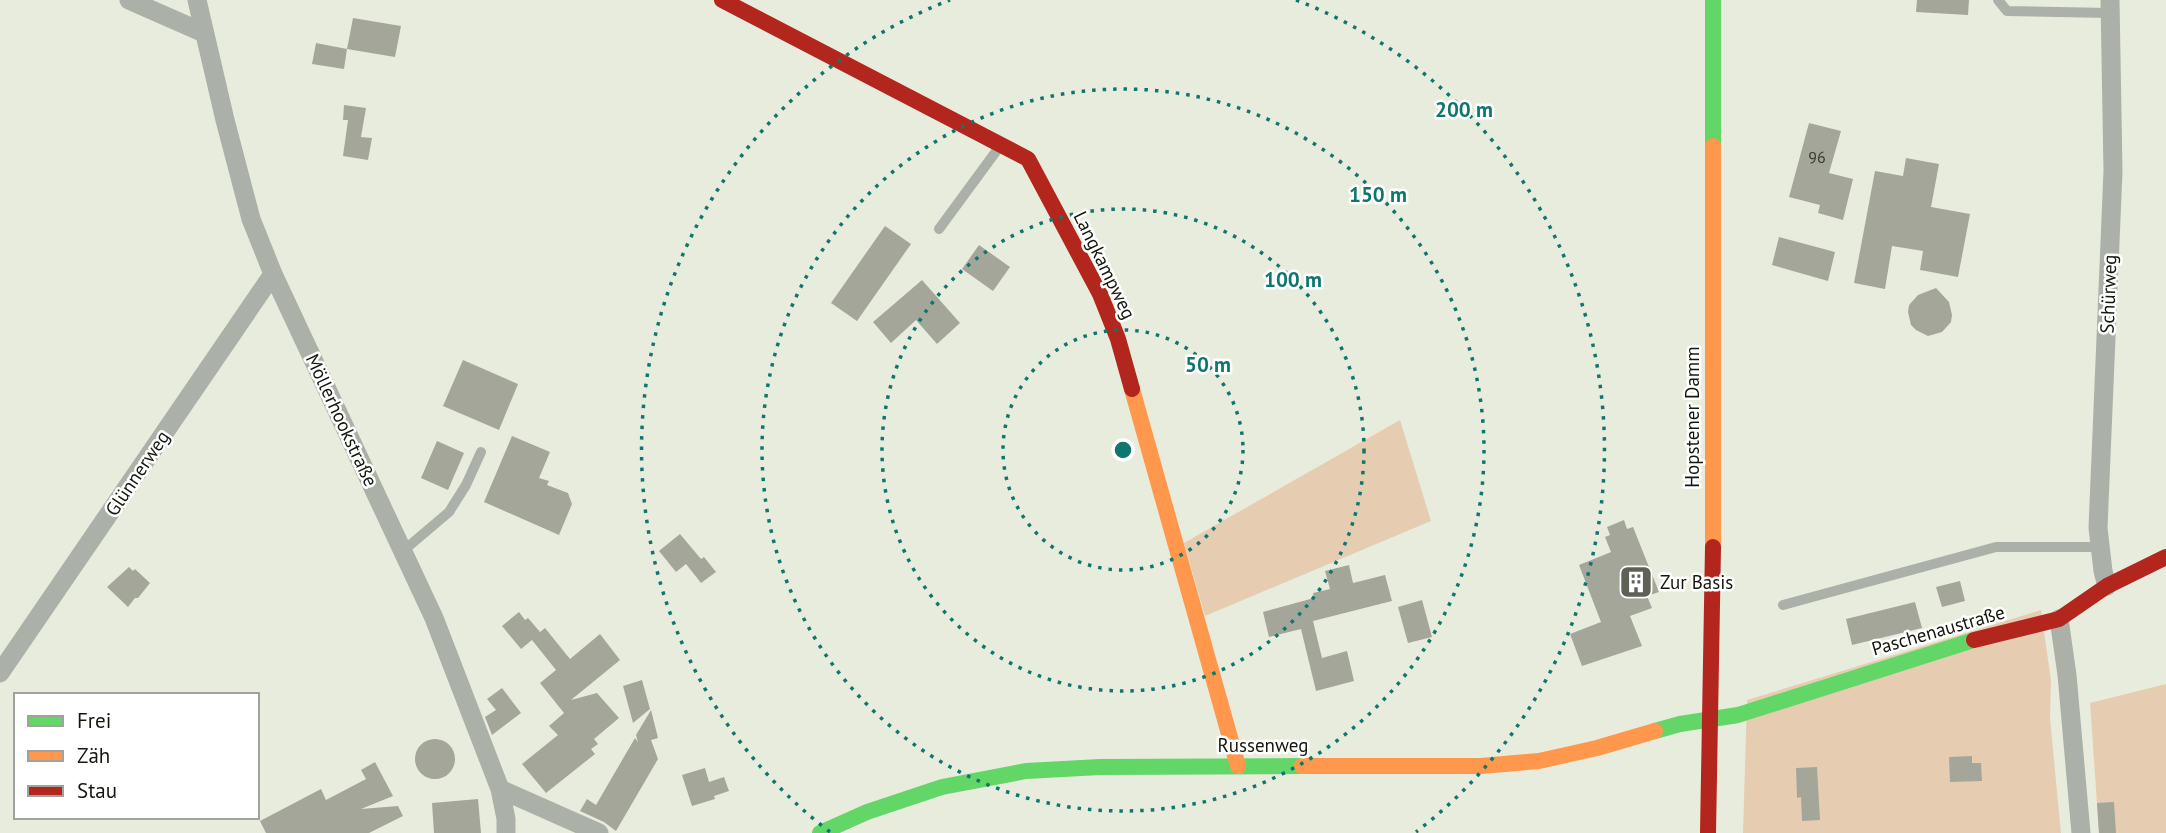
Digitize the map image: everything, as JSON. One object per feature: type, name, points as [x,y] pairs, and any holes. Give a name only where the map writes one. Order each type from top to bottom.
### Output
[{"type":"street","points":[[129,0],[204,33]]},
{"type":"street","name":"Möllerhookstraße","points":[[197,0],[251,219],[273,274],[434,618],[500,789],[506,833]]},
{"type":"street","name":"Langkampweg","points":[[722,0],[1028,159],[1100,294],[1118,339],[1238,766]]},
{"type":"street","name":"Hopstener Damm","points":[[1708,833],[1711,718],[1713,0]]},
{"type":"street","name":"Schürweg","points":[[2107,586],[2099,547],[2113,171],[2110,6]]},
{"type":"street","name":"Glünnerweg","points":[[0,673],[273,274]]},
{"type":"street","name":"Paschenaustraße","points":[[1711,718],[1738,715],[1982,637],[2059,619],[2107,586],[2166,558]]},
{"type":"street","points":[[2059,619],[2067,675],[2081,833]]},
{"type":"street","name":"Russenweg","points":[[820,833],[867,812],[942,788],[1026,771],[1100,767],[1480,766],[1539,761],[1711,718]]},
{"type":"street","points":[[500,789],[599,833]]},
{"type":"lane","points":[[1998,0],[2007,11],[2110,6]]},
{"type":"lane","points":[[939,229],[1000,145]]},
{"type":"lane","points":[[403,551],[449,512],[481,453]]},
{"type":"lane","points":[[1783,605],[1996,547],[2099,547]]},
{"type":"shaded area","points":[[1400,420],[1431,521],[1205,616],[1184,543]]},
{"type":"shaded area","points":[[2041,610],[2051,681],[2050,718],[2061,833],[1743,833],[1747,700]]},
{"type":"shaded area","points":[[2166,684],[2166,833],[2099,833],[2090,703]]},
{"type":"building","points":[[1917,0],[1969,0],[1968,15],[1916,12]]},
{"type":"building","points":[[353,18],[401,26],[395,57],[347,49]]},
{"type":"building","points":[[316,43],[347,49],[344,69],[312,64]]},
{"type":"building","points":[[344,105],[366,108],[361,137],[372,138],[368,160],[343,156],[348,120],[343,120]]},
{"type":"building","points":[[1809,123],[1841,131],[1829,173],[1853,179],[1843,220],[1818,213],[1820,205],[1789,197]]},
{"type":"building","points":[[1906,158],[1939,164],[1931,207],[1970,214],[1958,277],[1920,270],[1923,251],[1892,246],[1885,289],[1854,283],[1875,171],[1903,176]]},
{"type":"building","points":[[885,226],[911,244],[857,321],[831,303]]},
{"type":"building","points":[[1779,237],[1835,252],[1828,281],[1772,265]]},
{"type":"building","points":[[979,245],[1010,267],[993,291],[962,269]]},
{"type":"building","points":[[922,280],[960,323],[937,344],[916,320],[891,343],[873,322]]},
{"type":"building","points":[[1936,288],[1949,302],[1951,322],[1942,332],[1928,336],[1911,325],[1909,305],[1918,295]]},
{"type":"building","points":[[463,360],[518,384],[499,430],[443,406]]},
{"type":"building","points":[[512,436],[550,452],[539,478],[549,481],[547,485],[568,493],[572,504],[559,535],[484,502]]},
{"type":"building","points":[[437,441],[464,453],[448,490],[421,478]]},
{"type":"building","name":"Zur Basis","points":[[1624,520],[1627,529],[1633,527],[1659,592],[1647,596],[1652,608],[1630,616],[1642,646],[1582,666],[1570,634],[1601,622],[1579,565],[1611,552],[1605,537],[1610,535],[1607,527]]},
{"type":"building","points":[[680,534],[716,572],[701,583],[686,564],[676,572],[659,551]]},
{"type":"building","points":[[1349,565],[1353,583],[1385,575],[1392,601],[1313,621],[1322,658],[1347,651],[1354,681],[1316,691],[1301,629],[1269,637],[1263,612],[1314,598],[1313,593],[1330,589],[1325,571]]},
{"type":"building","points":[[129,567],[150,583],[128,607],[107,587]]},
{"type":"building","points":[[1960,581],[1965,601],[1942,607],[1936,587]]},
{"type":"building","points":[[1422,600],[1432,637],[1408,643],[1398,607]]},
{"type":"building","points":[[1915,602],[1922,628],[1852,645],[1846,619]]},
{"type":"building","points":[[519,612],[540,632],[545,628],[570,659],[600,634],[620,660],[571,700],[597,693],[619,718],[594,739],[598,744],[591,749],[595,754],[546,793],[522,764],[558,735],[549,726],[564,713],[540,683],[556,670],[532,640],[521,649],[502,626]]},
{"type":"building","points":[[642,680],[650,709],[633,723],[623,686]]},
{"type":"building","points":[[502,688],[521,713],[492,735],[485,717],[496,710],[487,699]]},
{"type":"building","points":[[651,710],[658,738],[651,740],[658,759],[616,831],[580,811],[587,799],[596,805],[635,738],[638,742],[636,735]]},
{"type":"building","points":[[435,739],[449,745],[455,759],[449,773],[435,779],[421,773],[415,759],[421,745]]},
{"type":"building","points":[[1972,756],[1972,763],[1981,763],[1982,781],[1950,782],[1949,757]]},
{"type":"building","points":[[375,762],[393,796],[361,809],[398,806],[403,816],[369,833],[266,833],[260,821],[321,789],[326,800],[366,779],[361,770]]},
{"type":"building","points":[[1817,767],[1820,820],[1802,821],[1801,797],[1797,798],[1796,768]]},
{"type":"building","points":[[705,768],[709,782],[724,777],[729,791],[714,796],[715,799],[692,806],[682,775]]},
{"type":"building","points":[[478,799],[481,833],[434,833],[432,803]]},
{"type":"building","points":[[2114,802],[2116,833],[2099,833],[2097,803]]},
{"type":"traffic: fast","points":[[1713,0],[1713,146]]},
{"type":"traffic: fast","points":[[1655,731],[1680,724],[1738,715],[1974,640]]},
{"type":"traffic: fast","points":[[820,833],[867,812],[942,787],[1026,771],[1100,767],[1302,766]]},
{"type":"traffic: slow","points":[[1713,146],[1713,547]]},
{"type":"traffic: slow","points":[[1132,389],[1238,766]]},
{"type":"traffic: slow","points":[[1302,766],[1481,766],[1539,761],[1655,731]]},
{"type":"traffic: jam","points":[[722,0],[1028,159],[1100,294],[1118,339],[1132,389]]},
{"type":"traffic: jam","points":[[1708,833],[1713,547]]},
{"type":"traffic: jam","points":[[1974,640],[2059,619],[2107,586],[2166,557]]},
{"type":"place","name":"Zur Basis","points":[[1636,582]]}]
